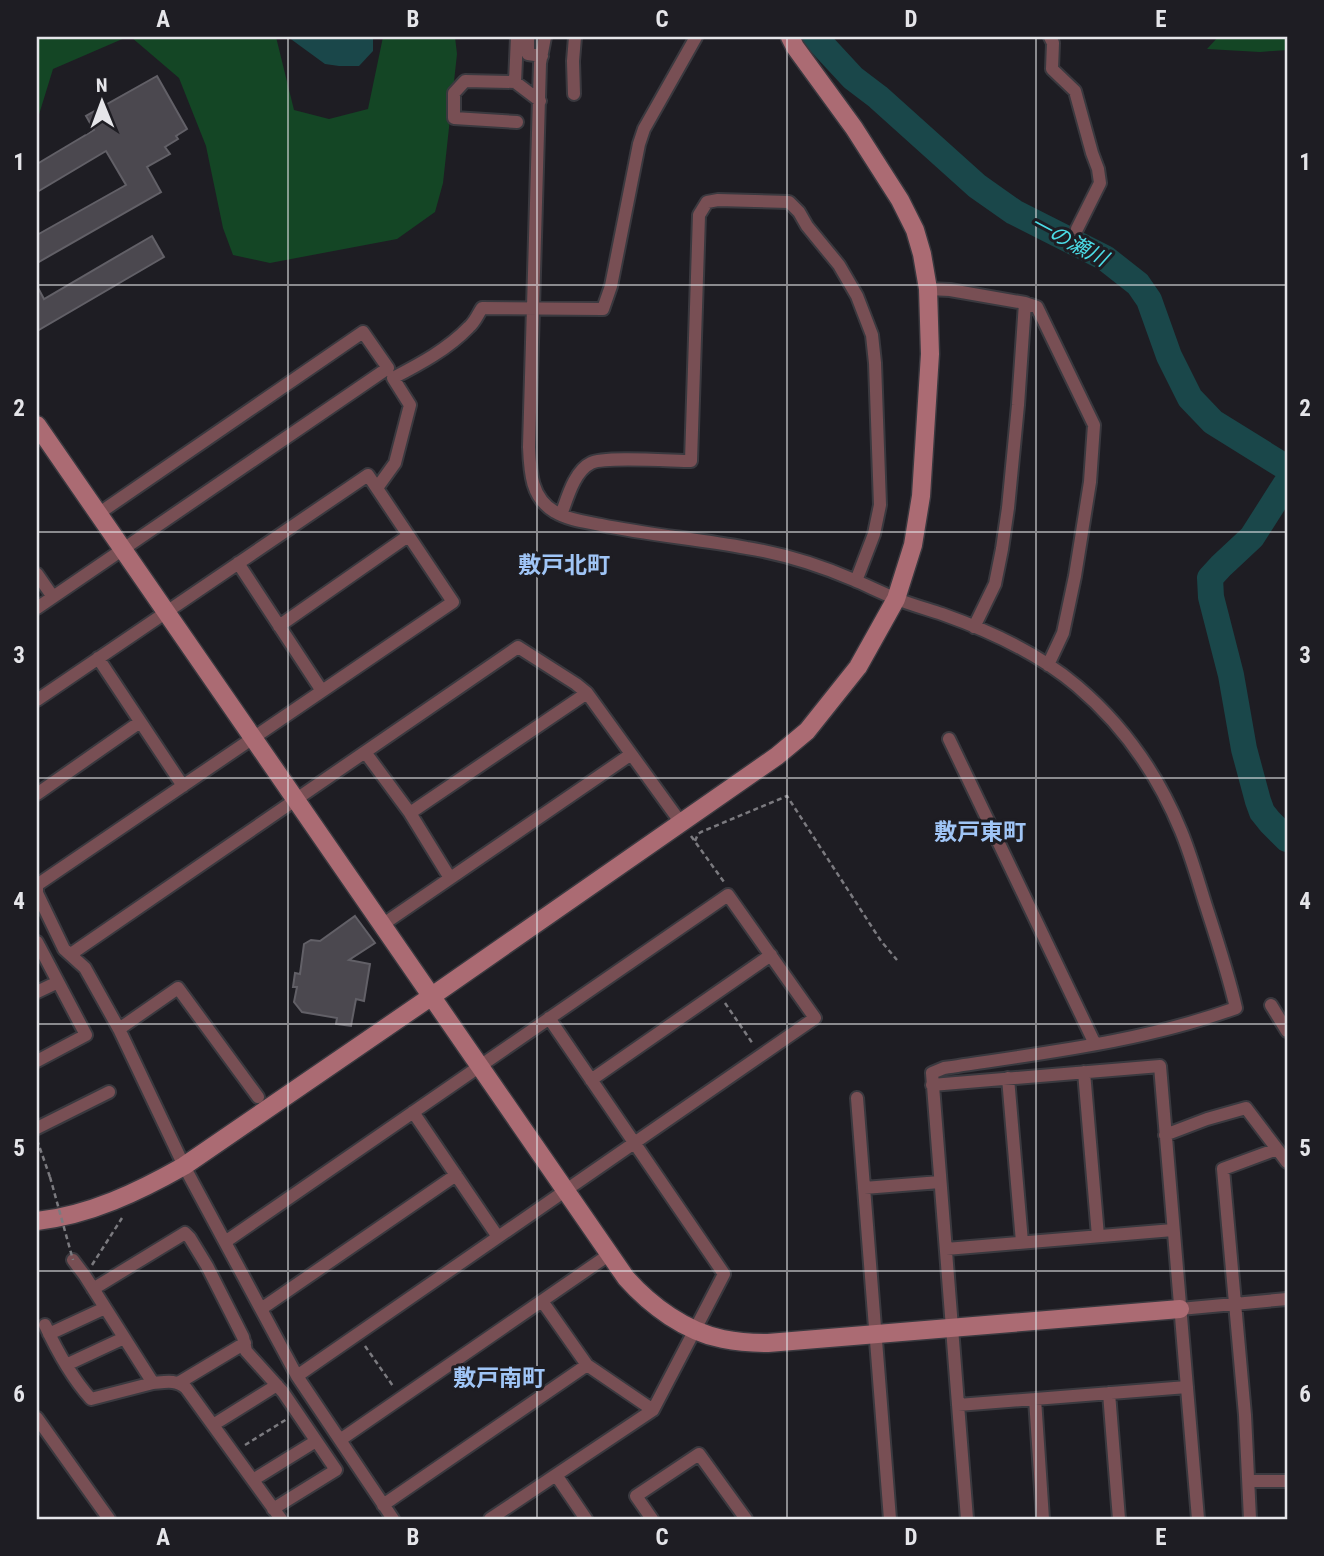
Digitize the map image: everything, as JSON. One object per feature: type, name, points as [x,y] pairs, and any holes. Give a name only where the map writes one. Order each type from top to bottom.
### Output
[{"type":"street","points":[[514,82],[517,37]]},
{"type":"street","points":[[528,37],[527,54],[542,56]]},
{"type":"street","points":[[545,37],[540,101],[529,447],[530,473],[535,490],[546,506],[561,515],[584,522],[785,555],[820,566],[896,599],[944,614],[1009,641],[1048,665],[1076,685],[1124,732],[1146,763],[1181,831],[1228,974],[1236,1008],[1207,1018],[1095,1044],[944,1068],[932,1073],[967,1519]]},
{"type":"street","points":[[574,94],[575,37]]},
{"type":"street","points":[[377,488],[395,463],[410,405],[393,378],[425,361],[453,341],[471,326],[482,308],[603,309],[611,286],[639,144],[644,130],[696,37]]},
{"type":"street","points":[[37,1221],[68,1216],[108,1203],[152,1184],[184,1166],[776,756],[807,731],[858,667],[896,599],[913,545],[921,496],[930,354],[928,289],[919,242],[900,200],[854,128],[794,47],[790,37]]},
{"type":"street","points":[[1049,37],[1053,43],[1052,69],[1075,91],[1098,169],[1100,183],[1077,229]]},
{"type":"street","points":[[517,122],[454,118],[454,93],[465,81],[514,82],[540,101]]},
{"type":"street","points":[[561,515],[573,484],[591,462],[691,461],[699,215],[707,202],[719,200],[789,202],[839,265],[857,296],[872,335],[880,505],[874,534],[856,581]]},
{"type":"street","points":[[928,289],[950,290],[1037,307],[1094,425],[1090,482],[1076,576],[1063,634],[1048,665]]},
{"type":"street","points":[[974,627],[995,583],[1002,549],[1017,416],[1025,303]]},
{"type":"street","points":[[37,608],[388,368],[363,332],[99,514]]},
{"type":"street","points":[[37,425],[626,1278],[661,1311],[721,1339],[768,1343],[1287,1299]]},
{"type":"street","points":[[37,700],[368,475],[453,602],[37,884],[37,893],[58,938],[64,949],[85,968],[119,1029],[184,1166],[297,1376],[388,1511]]},
{"type":"street","points":[[279,626],[408,536]]},
{"type":"street","points":[[238,563],[322,691]]},
{"type":"street","points":[[37,574],[53,597]]},
{"type":"street","points":[[71,954],[518,647],[587,693],[676,816]]},
{"type":"street","points":[[98,658],[183,786]]},
{"type":"street","points":[[410,813],[587,693]]},
{"type":"street","points":[[37,794],[140,722]]},
{"type":"street","points":[[948,739],[1095,1044]]},
{"type":"street","points":[[365,752],[410,813],[450,878]]},
{"type":"street","points":[[382,925],[630,755]]},
{"type":"street","points":[[225,1242],[729,895],[815,1018],[297,1376]]},
{"type":"street","points":[[37,942],[86,1035],[37,1060]]},
{"type":"street","points":[[591,1080],[771,955]]},
{"type":"street","points":[[37,992],[58,982]]},
{"type":"street","points":[[119,1029],[178,988],[258,1097]]},
{"type":"street","points":[[1271,1005],[1287,1031]]},
{"type":"street","points":[[490,1519],[653,1410],[724,1274],[549,1018]]},
{"type":"street","points":[[932,1085],[1160,1066],[1198,1519]]},
{"type":"street","points":[[1084,1072],[1098,1236]]},
{"type":"street","points":[[1008,1079],[1022,1242]]},
{"type":"street","points":[[37,1128],[109,1092]]},
{"type":"street","points":[[857,1098],[890,1519]]},
{"type":"street","points":[[1165,1135],[1206,1119],[1246,1108],[1287,1162]]},
{"type":"street","points":[[413,1112],[498,1237]]},
{"type":"street","points":[[1250,1519],[1245,1415],[1223,1169],[1278,1149]]},
{"type":"street","points":[[261,1309],[456,1175]]},
{"type":"street","points":[[864,1188],[940,1182]]},
{"type":"street","points":[[946,1249],[1173,1230]]},
{"type":"street","points":[[93,1289],[185,1233],[207,1266],[246,1351],[277,1385],[335,1470],[277,1514],[180,1382],[153,1383],[91,1399],[66,1365],[47,1330],[105,1308]]},
{"type":"street","points":[[340,1440],[610,1254]]},
{"type":"street","points":[[73,1260],[153,1383]]},
{"type":"street","points":[[542,1301],[587,1365],[653,1410]]},
{"type":"street","points":[[66,1365],[124,1338]]},
{"type":"street","points":[[180,1382],[244,1343]]},
{"type":"street","points":[[376,1519],[587,1365]]},
{"type":"street","points":[[213,1425],[277,1385]]},
{"type":"street","points":[[958,1405],[1187,1387]]},
{"type":"street","points":[[1109,1394],[1119,1519]]},
{"type":"street","points":[[1035,1399],[1043,1519]]},
{"type":"street","points":[[37,1418],[109,1519]]},
{"type":"street","points":[[253,1480],[316,1441]]},
{"type":"street","points":[[652,1519],[636,1496],[699,1454],[746,1519]]},
{"type":"street","points":[[556,1475],[581,1517]]},
{"type":"street","points":[[1249,1481],[1287,1481]]},
{"type":"path","points":[[695,841],[701,832],[787,796],[881,941],[897,960]]},
{"type":"path","points":[[689,833],[727,888],[729,895]]},
{"type":"path","points":[[718,992],[760,1056]]},
{"type":"path","points":[[37,1140],[73,1260]]},
{"type":"path","points":[[85,1276],[122,1218]]},
{"type":"path","points":[[358,1334],[401,1398]]},
{"type":"path","points":[[233,1453],[297,1413]]},
{"type":"green space","points":[[37,37],[127,37],[53,69],[37,121]]},
{"type":"green space","points":[[131,37],[276,37],[294,110],[329,119],[368,109],[383,37],[455,37],[457,54],[443,183],[435,212],[397,239],[270,263],[233,255],[223,228],[206,146],[179,78]]},
{"type":"green space","points":[[1218,37],[1287,37],[1287,50],[1260,52],[1207,49]]},
{"type":"water","points":[[288,37],[373,37],[373,51],[359,66],[325,64]]},
{"type":"building","points":[[157,76],[187,129],[165,147],[170,154],[147,167],[161,192],[37,263],[37,235],[126,185],[106,151],[37,192],[37,164],[94,130],[86,116]]},
{"type":"building","points":[[152,236],[164,257],[37,331],[37,286],[44,299]]},
{"type":"building","points":[[355,916],[375,943],[349,960],[370,964],[364,1001],[356,999],[351,1026],[336,1024],[337,1018],[302,1012],[294,1002],[297,987],[293,987],[295,973],[300,974],[304,944],[311,940],[320,941]]},
{"type":"waterway","name":"一の瀬川","points":[[815,37],[853,78],[977,186],[1014,212],[1105,258],[1138,284],[1149,300],[1169,356],[1190,398],[1213,422],[1287,468]]},
{"type":"waterway","name":"一の瀬川","points":[[1287,482],[1252,537],[1210,578],[1211,597],[1258,801],[1262,812],[1287,839]]},
{"type":"district","name":"敷戸北町","points":[[564,565]]},
{"type":"district","name":"敷戸東町","points":[[980,832]]},
{"type":"district","name":"敷戸南町","points":[[499,1378]]}]
